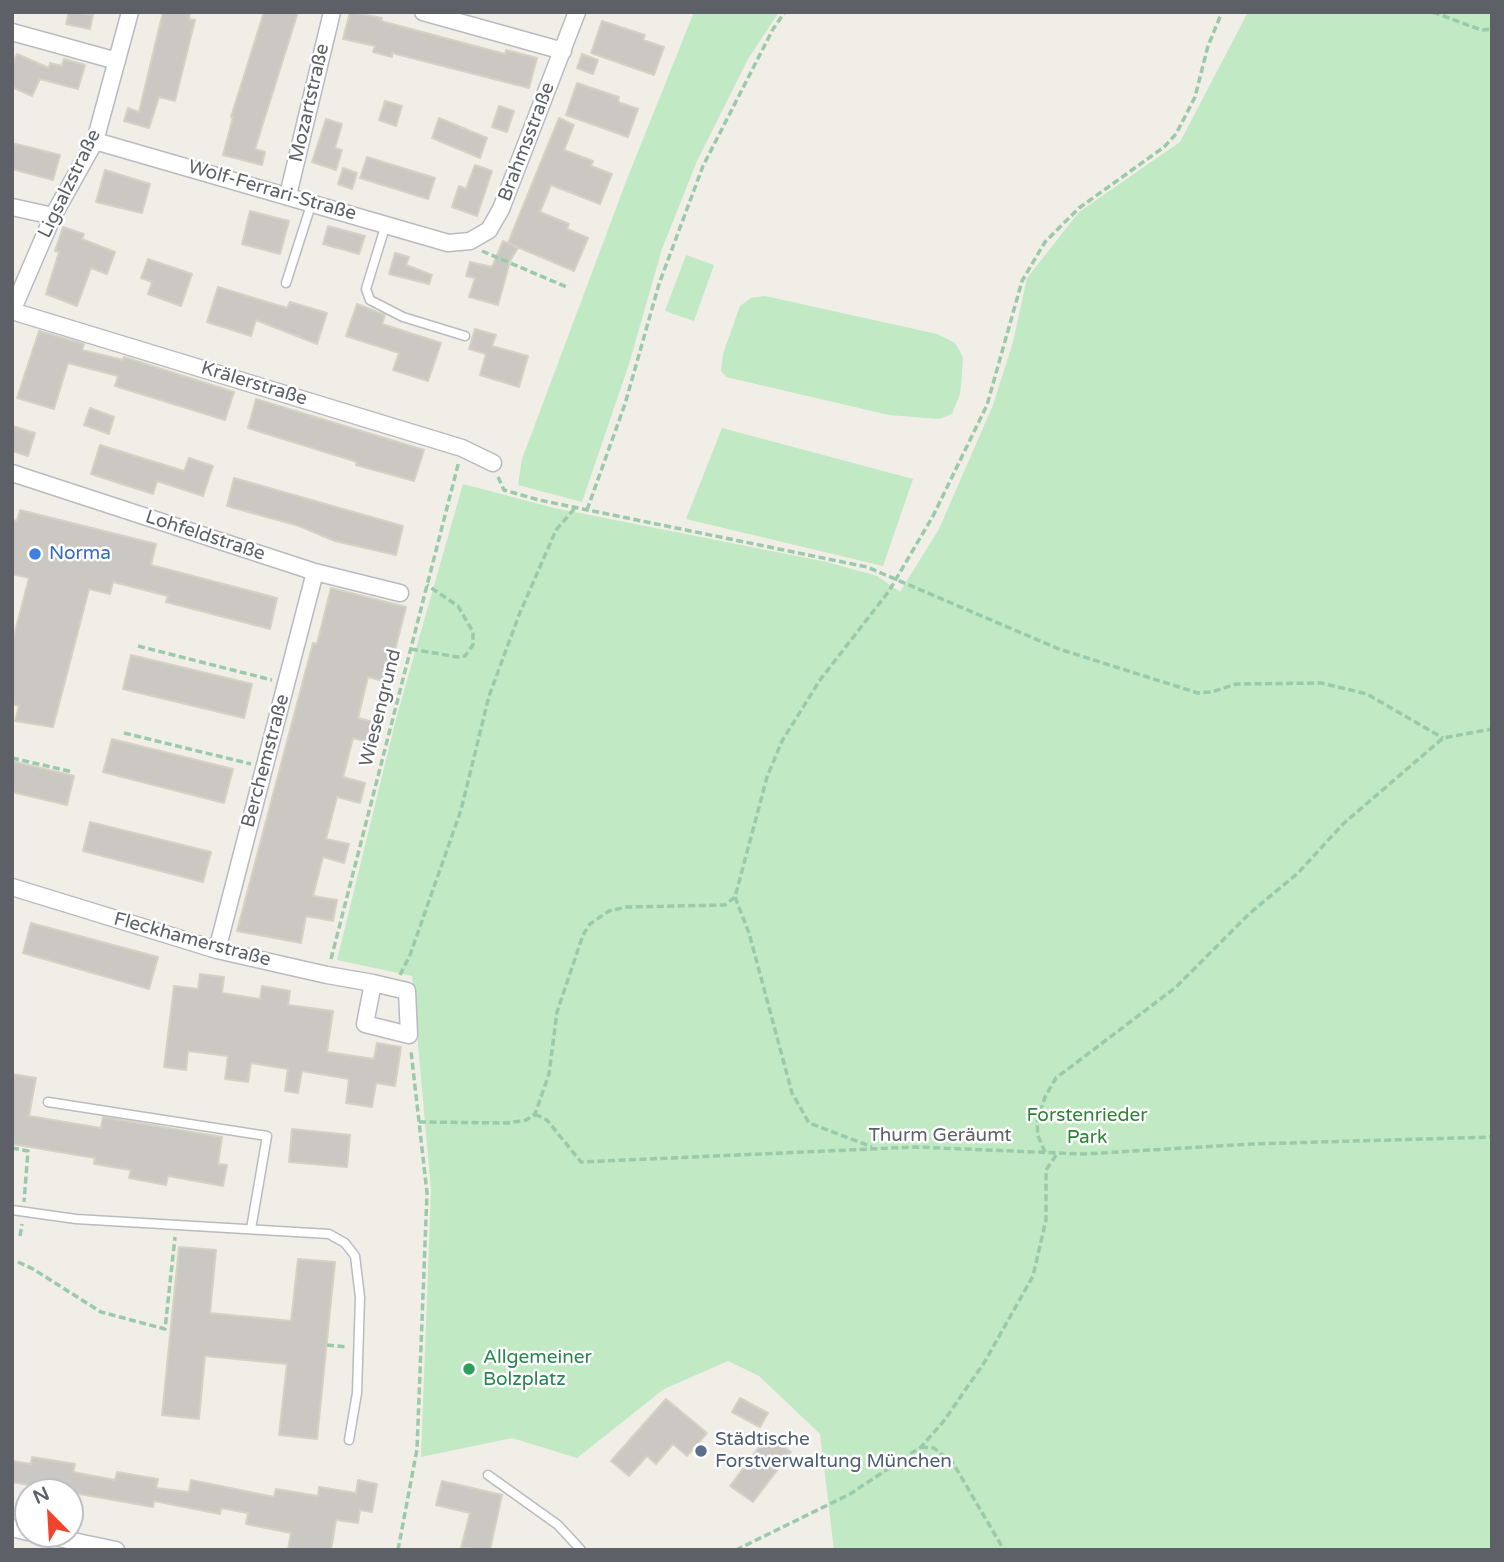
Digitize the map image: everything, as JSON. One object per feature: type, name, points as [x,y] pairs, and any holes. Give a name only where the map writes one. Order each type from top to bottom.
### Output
[{"type":"street","name":"Ligsalzstraße","points":[[12,311],[53,216],[95,141],[130,12]]},
{"type":"street","name":"Mozartstraße","points":[[288,194],[332,12]]},
{"type":"street","points":[[423,12],[563,51]]},
{"type":"street","name":"Brahmsstraße","points":[[470,241],[489,230],[501,209],[577,12]]},
{"type":"street","points":[[12,32],[117,61]]},
{"type":"street","name":"Wolf-Ferrari-Straße","points":[[95,141],[288,194],[448,243],[470,241]]},
{"type":"street","points":[[12,207],[53,216]]},
{"type":"street","name":"Krälerstraße","points":[[12,311],[463,448],[493,463]]},
{"type":"street","name":"Lohfeldstraße","points":[[12,473],[315,572],[400,593]]},
{"type":"street","name":"Berchemstraße","points":[[217,950],[315,572]]},
{"type":"street","name":"Fleckhamerstraße","points":[[12,887],[217,950],[393,988]]},
{"type":"street","points":[[373,983],[365,1024],[409,1035],[407,991],[393,988]]},
{"type":"street","points":[[84,1543],[116,1550]]},
{"type":"lane","points":[[286,283],[312,202]]},
{"type":"lane","points":[[386,224],[366,289],[370,300],[404,317],[465,336]]},
{"type":"lane","points":[[48,1102],[267,1136],[251,1229]]},
{"type":"lane","points":[[12,1210],[329,1234],[345,1243],[355,1255],[358,1273],[357,1393],[349,1440]]},
{"type":"lane","points":[[488,1475],[558,1525],[581,1550]]},
{"type":"path","points":[[587,510],[625,404],[659,284],[703,166],[774,29],[786,12]]},
{"type":"path","points":[[876,1149],[808,1123],[792,1093],[749,933],[735,897],[767,777],[782,741],[820,680],[876,608],[933,516],[987,405],[1022,281],[1045,242],[1079,208],[1164,147],[1176,134],[1195,97],[1208,46],[1222,12]]},
{"type":"path","points":[[1433,12],[1481,30],[1492,29]]},
{"type":"path","points":[[470,241],[474,248],[569,288]]},
{"type":"path","name":"Wiesengrund","points":[[327,975],[463,448]]},
{"type":"path","points":[[500,484],[504,490],[575,508],[867,567],[1059,649],[1198,693],[1212,692],[1236,684],[1321,682],[1367,694],[1443,738]]},
{"type":"path","points":[[393,988],[410,955],[461,810],[485,707],[519,615],[556,530],[575,508]]},
{"type":"path","points":[[411,649],[457,657],[466,656],[473,645],[473,632],[458,606],[427,585]]},
{"type":"path","points":[[138,646],[286,683]]},
{"type":"path","points":[[1045,1152],[1040,1144],[1037,1122],[1045,1097],[1056,1078],[1175,988],[1250,913],[1298,873],[1343,824],[1443,738],[1492,729]]},
{"type":"path","points":[[124,733],[264,768]]},
{"type":"path","points":[[12,758],[73,772]]},
{"type":"path","points":[[419,1122],[508,1123],[526,1120],[535,1114],[549,1074],[557,1012],[583,935],[590,925],[609,911],[627,907],[698,908],[725,905],[735,897]]},
{"type":"path","points":[[398,1550],[417,1450],[428,1193],[409,1035]]},
{"type":"path","name":"Thurm Geräumt","points":[[535,1114],[547,1120],[581,1162],[876,1149],[1058,1152],[1492,1137]]},
{"type":"path","points":[[12,1148],[28,1150],[23,1212]]},
{"type":"path","points":[[736,1550],[842,1498],[920,1447],[943,1422],[984,1363],[1033,1276],[1046,1220],[1046,1170],[1058,1152]]},
{"type":"path","points":[[18,1262],[101,1312],[168,1330],[176,1224]]},
{"type":"path","points":[[327,1345],[359,1348]]},
{"type":"path","points":[[920,1447],[934,1448],[953,1463],[1004,1550]]},
{"type":"green space","points":[[694,12],[779,12],[748,59],[697,161],[662,249],[629,364],[582,502],[518,485],[522,459],[627,179]]},
{"type":"green space","name":"Forstenrieder Park","points":[[1248,12],[1492,12],[1492,1550],[834,1550],[820,1434],[759,1376],[728,1361],[664,1389],[577,1458],[512,1438],[421,1457],[431,1190],[412,976],[337,960],[396,719],[463,484],[554,508],[827,562],[877,576],[900,592],[939,529],[993,405],[1013,342],[1027,278],[1079,212],[1180,142]]},
{"type":"green space","points":[[686,255],[714,265],[694,321],[665,311]]},
{"type":"green space","points":[[765,296],[937,334],[955,343],[963,357],[960,394],[952,414],[939,419],[889,415],[726,377],[721,371],[723,354],[740,306],[751,298]]},
{"type":"green space","points":[[722,428],[913,479],[883,566],[686,519]]},
{"type":"building","points":[[69,12],[93,15],[90,29],[66,24]]},
{"type":"building","points":[[163,12],[190,12],[189,19],[195,20],[175,101],[159,97],[149,128],[124,121],[128,108],[139,112]]},
{"type":"building","points":[[264,12],[298,12],[255,149],[265,152],[262,165],[223,155],[231,117]]},
{"type":"building","points":[[350,12],[382,18],[381,21],[505,54],[506,50],[537,58],[529,88],[392,53],[392,57],[373,52],[375,46],[343,39]]},
{"type":"building","points":[[602,21],[645,35],[643,40],[664,47],[654,75],[591,53]]},
{"type":"building","points":[[17,54],[49,68],[50,63],[62,66],[64,59],[85,65],[78,89],[40,79],[32,96],[12,87],[12,66]]},
{"type":"building","points":[[582,54],[598,60],[593,74],[577,68]]},
{"type":"building","points":[[577,83],[619,97],[618,102],[638,109],[628,137],[566,115]]},
{"type":"building","points":[[385,101],[402,106],[396,126],[379,120]]},
{"type":"building","points":[[499,106],[514,111],[507,132],[492,127]]},
{"type":"building","points":[[439,118],[487,138],[480,158],[432,138]]},
{"type":"building","points":[[559,118],[574,125],[564,150],[593,161],[591,166],[612,174],[600,204],[551,185],[540,212],[569,224],[567,229],[588,238],[574,271],[508,243]]},
{"type":"building","points":[[326,119],[342,124],[335,148],[342,150],[336,170],[312,162]]},
{"type":"building","points":[[12,143],[60,155],[53,180],[12,169]]},
{"type":"building","points":[[367,157],[435,178],[428,199],[360,178]]},
{"type":"building","points":[[475,165],[492,171],[477,216],[452,207],[459,186],[466,189]]},
{"type":"building","points":[[343,168],[357,173],[352,189],[338,184]]},
{"type":"building","points":[[105,170],[150,184],[142,213],[96,202]]},
{"type":"building","points":[[250,211],[289,221],[280,254],[242,244]]},
{"type":"building","points":[[328,226],[365,236],[359,254],[323,244]]},
{"type":"building","points":[[63,227],[84,234],[82,239],[115,252],[107,274],[91,268],[77,306],[46,294],[59,252],[55,251]]},
{"type":"building","points":[[503,241],[518,248],[510,261],[498,305],[469,297],[475,278],[466,276],[470,262],[492,267]]},
{"type":"building","points":[[395,253],[409,257],[406,265],[432,275],[429,284],[389,274]]},
{"type":"building","points":[[148,259],[192,274],[181,306],[148,294],[152,282],[141,278]]},
{"type":"building","points":[[218,287],[287,308],[290,302],[327,313],[317,344],[256,320],[251,336],[207,322]]},
{"type":"building","points":[[357,304],[385,315],[382,324],[441,343],[428,381],[393,370],[399,353],[346,336]]},
{"type":"building","points":[[475,329],[496,335],[492,346],[528,356],[519,387],[480,375],[486,354],[469,349]]},
{"type":"building","points":[[39,331],[84,344],[82,350],[123,360],[124,357],[234,392],[225,420],[115,386],[118,376],[68,363],[54,409],[17,398]]},
{"type":"building","points":[[256,399],[424,450],[414,481],[356,465],[357,462],[248,428]]},
{"type":"building","points":[[90,408],[114,417],[109,434],[84,425]]},
{"type":"building","points":[[12,426],[35,433],[28,456],[12,451]]},
{"type":"building","points":[[100,445],[184,471],[189,458],[213,466],[203,496],[157,481],[153,494],[91,474]]},
{"type":"building","points":[[234,478],[403,526],[396,555],[335,541],[299,526],[227,506]]},
{"type":"building","points":[[20,510],[156,544],[151,565],[277,598],[270,629],[166,602],[168,596],[113,582],[110,594],[89,589],[53,727],[15,721],[19,706],[12,704],[12,643],[29,578],[12,574],[12,520],[17,521]]},
{"type":"building","points":[[331,588],[406,607],[392,662],[396,663],[391,683],[368,677],[358,718],[381,724],[376,744],[353,738],[343,777],[365,783],[360,803],[337,797],[326,839],[349,844],[344,863],[323,857],[313,896],[337,900],[333,921],[306,916],[301,943],[237,931],[313,643],[317,644]]},
{"type":"building","points":[[131,655],[252,684],[244,718],[123,689]]},
{"type":"building","points":[[112,739],[233,769],[224,803],[103,772]]},
{"type":"building","points":[[12,761],[74,776],[67,805],[12,792]]},
{"type":"building","points":[[90,822],[211,852],[203,882],[83,851]]},
{"type":"building","points":[[31,923],[158,957],[149,989],[23,953]]},
{"type":"building","points":[[200,974],[224,977],[222,993],[260,999],[262,986],[290,991],[288,1005],[333,1011],[327,1052],[374,1059],[377,1043],[401,1047],[395,1086],[376,1083],[372,1107],[346,1103],[349,1079],[302,1071],[298,1093],[285,1091],[288,1069],[251,1063],[248,1082],[225,1079],[228,1056],[188,1051],[186,1070],[164,1067],[174,986],[198,989]]},
{"type":"building","points":[[12,1074],[36,1078],[29,1116],[101,1128],[103,1117],[222,1137],[218,1164],[227,1165],[223,1186],[168,1176],[166,1185],[129,1178],[131,1170],[94,1164],[95,1158],[12,1144]]},
{"type":"building","points":[[292,1129],[350,1135],[347,1167],[289,1162]]},
{"type":"building","points":[[179,1247],[216,1250],[210,1313],[291,1321],[298,1259],[335,1262],[317,1439],[279,1435],[287,1364],[205,1356],[199,1419],[162,1415]]},
{"type":"building","points":[[740,1398],[768,1413],[760,1427],[732,1412]]},
{"type":"building","points":[[666,1399],[707,1433],[687,1456],[673,1444],[656,1464],[647,1456],[629,1476],[611,1461]]},
{"type":"building","points":[[768,1435],[791,1452],[753,1502],[730,1486]]},
{"type":"building","points":[[32,1457],[75,1464],[73,1472],[115,1480],[117,1472],[158,1479],[156,1488],[189,1492],[191,1480],[274,1497],[276,1489],[318,1496],[319,1487],[356,1493],[358,1480],[377,1484],[372,1512],[360,1510],[358,1523],[336,1520],[331,1550],[288,1550],[291,1533],[246,1524],[248,1513],[221,1508],[220,1514],[154,1501],[153,1507],[84,1495],[84,1478],[14,1478],[12,1482],[12,1461],[31,1464]]},
{"type":"building","points":[[442,1481],[502,1495],[490,1550],[461,1548],[470,1513],[436,1505]]},
{"type":"place","name":"Norma","points":[[35,554]]},
{"type":"place","name":"Allgemeiner Bolzplatz","points":[[469,1369]]},
{"type":"place","name":"Städtische Forstverwaltung München","points":[[701,1451]]}]
